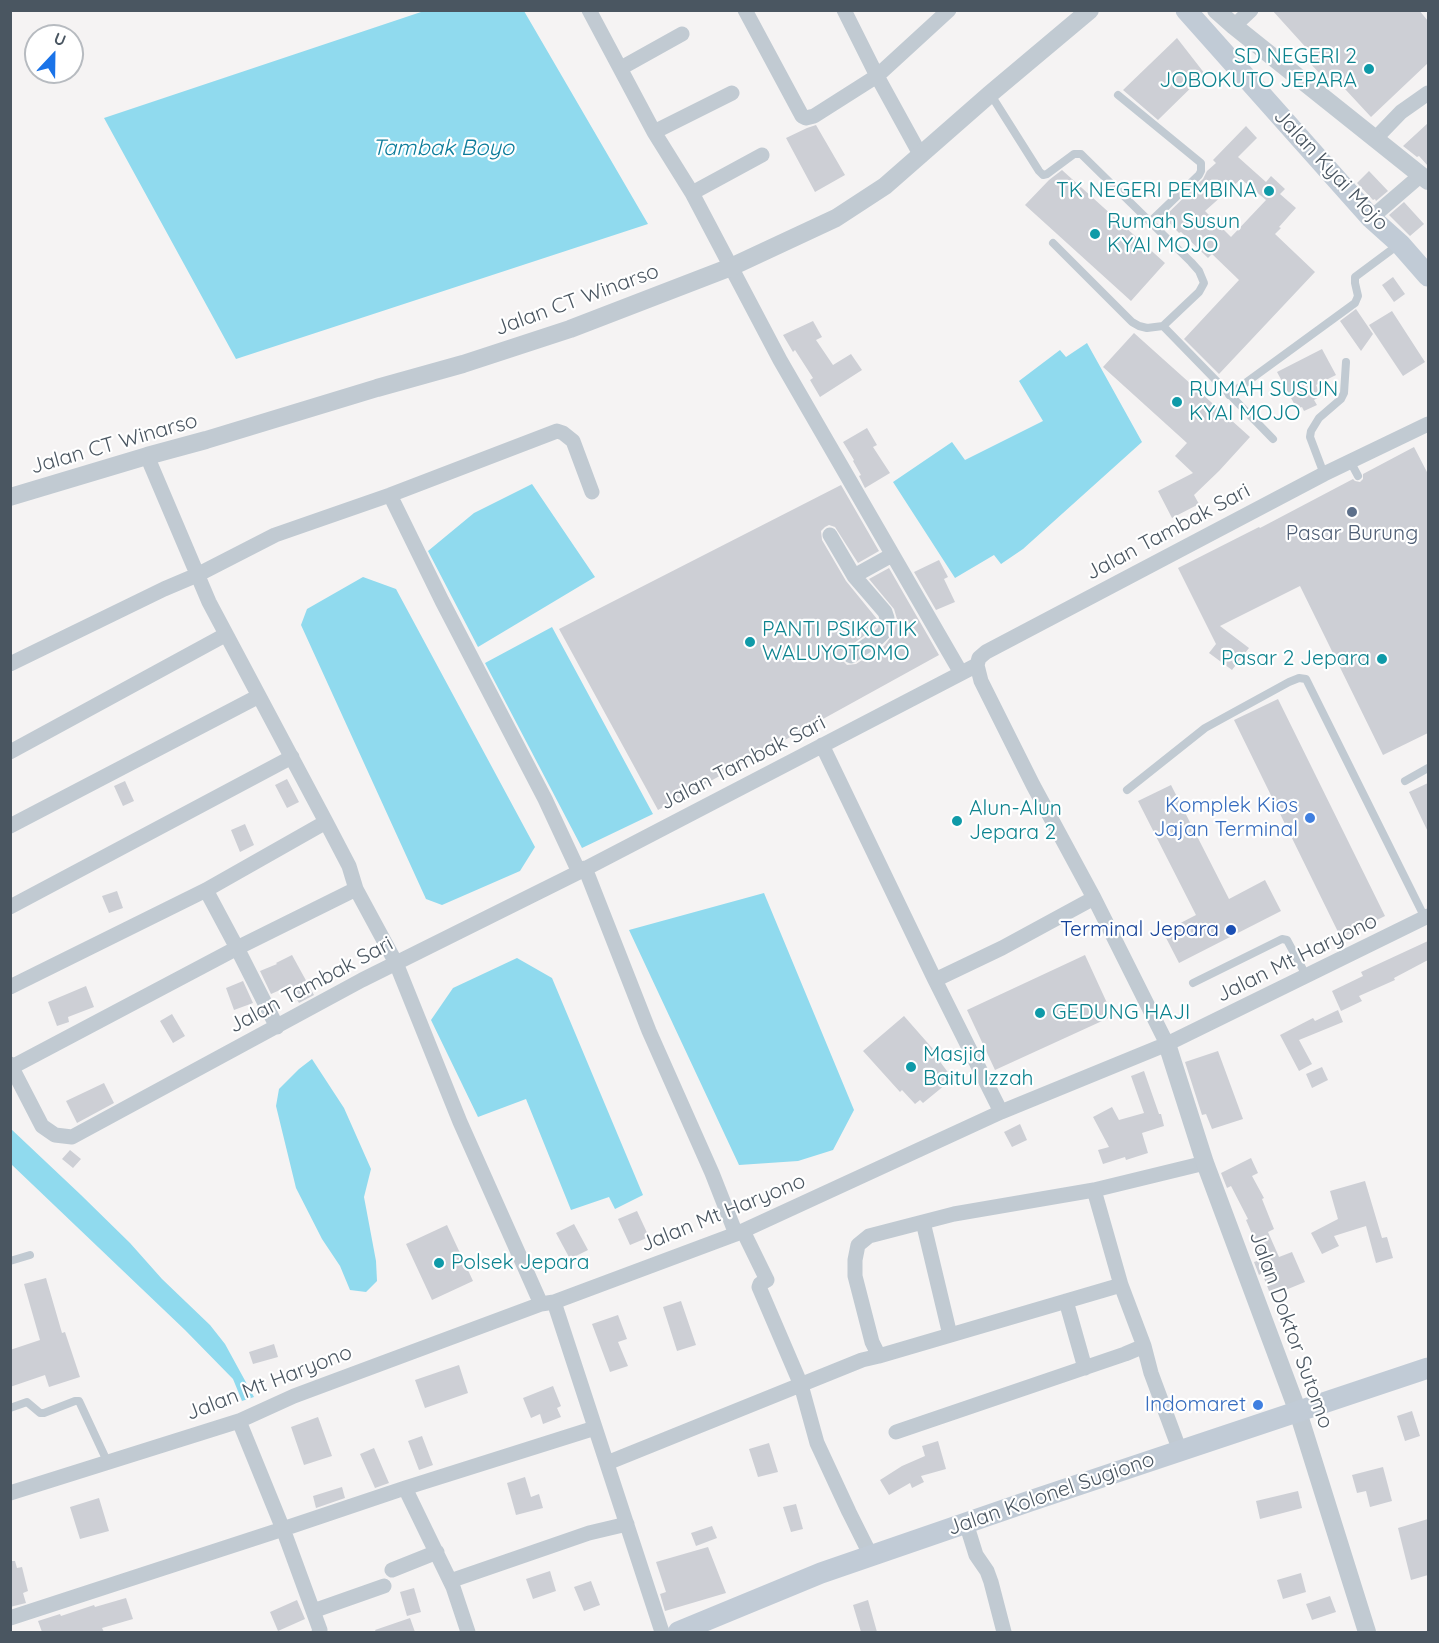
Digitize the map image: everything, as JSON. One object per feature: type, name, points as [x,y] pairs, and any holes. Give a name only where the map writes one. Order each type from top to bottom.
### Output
[{"type":"main road","name":"Jalan Kyai Mojo","points":[[1187,11],[1371,218],[1400,244],[1428,276]]},
{"type":"main road","name":"Jalan Kolonel Sugiono","points":[[678,1632],[821,1573],[1428,1368]]},
{"type":"street","points":[[589,10],[654,132],[692,193],[780,360],[960,674]]},
{"type":"street","points":[[745,10],[802,116],[806,118],[814,116],[877,76],[949,10]]},
{"type":"street","points":[[844,10],[921,156]]},
{"type":"street","name":"Jalan CT Winarso","points":[[10,497],[463,364],[570,329],[731,267],[836,218],[885,186],[1090,10]]},
{"type":"street","points":[[1216,10],[1424,178],[1371,218]]},
{"type":"street","points":[[1234,26],[1251,10]]},
{"type":"street","points":[[621,68],[682,34]]},
{"type":"street","points":[[654,132],[732,93]]},
{"type":"street","points":[[1376,139],[1401,112],[1428,93]]},
{"type":"street","points":[[692,193],[762,155]]},
{"type":"street","name":"Jalan Tambak Sari","points":[[11,1066],[42,1126],[55,1135],[72,1137],[396,963],[582,870],[960,674],[976,665],[986,652],[1324,474],[1428,424]]},
{"type":"street","points":[[10,664],[197,575],[275,535],[390,495],[557,431],[573,441],[592,492]]},
{"type":"street","points":[[147,456],[197,575],[225,634],[349,866],[356,889],[396,963],[460,1122],[548,1303],[595,1428],[662,1632]]},
{"type":"street","points":[[390,495],[442,601],[582,870],[712,1173],[739,1233],[766,1280],[759,1287],[801,1385],[817,1443],[871,1556]]},
{"type":"street","points":[[830,535],[854,576],[885,612],[887,618],[885,631],[851,656]]},
{"type":"street","points":[[854,576],[892,555]]},
{"type":"street","points":[[10,752],[56,729],[225,634]]},
{"type":"street","points":[[976,665],[981,681],[1033,785],[1094,898],[1167,1044]]},
{"type":"street","points":[[10,826],[259,696]]},
{"type":"street","points":[[822,746],[1001,1112]]},
{"type":"street","points":[[10,907],[292,757]]},
{"type":"street","points":[[10,987],[206,890],[326,822]]},
{"type":"street","points":[[11,1066],[237,948],[356,889]]},
{"type":"street","points":[[206,890],[277,1027]]},
{"type":"street","points":[[935,980],[1002,948],[1094,898]]},
{"type":"street","name":"Jalan Mt Haryono","points":[[10,1493],[239,1421],[294,1396],[739,1233],[1001,1112],[1167,1044],[1427,917]]},
{"type":"street","name":"Jalan Doktor Sutomo","points":[[1167,1044],[1205,1163],[1298,1412],[1366,1632]]},
{"type":"street","points":[[879,1356],[872,1342],[855,1276],[858,1245],[869,1236],[954,1214],[1094,1190],[1205,1163]]},
{"type":"street","points":[[1094,1190],[1121,1285],[1180,1451]]},
{"type":"street","points":[[923,1222],[950,1335]]},
{"type":"street","points":[[607,1463],[862,1360],[1121,1285]]},
{"type":"street","points":[[1066,1301],[1085,1368]]},
{"type":"street","points":[[896,1432],[1144,1346]]},
{"type":"street","points":[[239,1421],[283,1529],[319,1632]]},
{"type":"street","points":[[10,1618],[595,1428]]},
{"type":"street","points":[[405,1488],[450,1581],[468,1632]]},
{"type":"street","points":[[966,1523],[976,1555],[987,1571],[991,1582],[1004,1632]]},
{"type":"street","points":[[450,1581],[589,1533],[627,1524]]},
{"type":"street","points":[[393,1570],[436,1552]]},
{"type":"street","points":[[313,1611],[384,1586]]},
{"type":"lane","points":[[990,94],[1043,175],[1074,154],[1081,154],[1199,272],[1204,283],[1199,292],[1163,326],[1147,328],[1139,326],[1132,322],[1053,243]]},
{"type":"lane","points":[[1118,95],[1201,163],[1201,171],[1198,175],[1150,222]]},
{"type":"lane","points":[[1229,395],[1355,303],[1358,296],[1355,277],[1400,244]]},
{"type":"lane","points":[[1163,326],[1273,439]]},
{"type":"lane","points":[[1324,474],[1310,437],[1311,431],[1319,418],[1341,399],[1344,393],[1346,362]]},
{"type":"lane","points":[[1350,461],[1358,476]]},
{"type":"lane","points":[[1127,790],[1204,728],[1289,682],[1306,678],[1427,917]]},
{"type":"lane","points":[[1405,781],[1428,768]]},
{"type":"lane","points":[[1193,983],[1282,939],[1287,940],[1307,977]]},
{"type":"lane","points":[[10,1261],[30,1256]]},
{"type":"lane","points":[[10,1408],[29,1402],[40,1413],[44,1413],[79,1401],[107,1461]]},
{"type":"water","name":"Tambak Boyo","points":[[424,11],[524,11],[648,224],[236,359],[104,118]]},
{"type":"water","points":[[1087,343],[1142,442],[1023,549],[1001,564],[994,555],[955,578],[893,482],[952,442],[965,460],[1043,421],[1019,381],[1060,350],[1066,357]]},
{"type":"water","points":[[532,484],[595,577],[478,647],[428,551],[474,513]]},
{"type":"water","points":[[363,577],[396,589],[535,847],[520,871],[442,905],[426,899],[301,625],[307,609]]},
{"type":"water","points":[[552,627],[653,814],[582,848],[485,663]]},
{"type":"water","points":[[764,893],[854,1110],[833,1150],[798,1161],[739,1165],[629,930]]},
{"type":"water","points":[[517,958],[552,978],[643,1195],[615,1209],[609,1197],[571,1210],[526,1099],[478,1117],[431,1020],[453,988]]},
{"type":"water","points":[[312,1059],[344,1108],[371,1169],[364,1197],[376,1261],[377,1281],[366,1292],[350,1290],[340,1266],[322,1239],[296,1188],[276,1106],[279,1089]]},
{"type":"water","points":[[10,1128],[130,1243],[162,1279],[210,1325],[225,1344],[254,1397],[242,1401],[233,1379],[185,1330],[11,1164]]},
{"type":"building","name":"SD NEGERI 2 JOBOKUTO JEPARA","points":[[1272,10],[1419,10],[1428,21],[1428,63],[1371,117],[1332,75],[1326,80],[1304,57],[1310,52]]},
{"type":"building","points":[[1177,38],[1205,74],[1158,120],[1123,90]]},
{"type":"building","points":[[1428,123],[1428,166],[1419,156],[1417,157],[1403,146]]},
{"type":"building","points":[[816,125],[845,175],[815,192],[786,138]]},
{"type":"building","points":[[1246,126],[1257,138],[1238,157],[1266,182],[1271,176],[1285,189],[1280,194],[1296,208],[1275,234],[1315,272],[1219,374],[1184,339],[1239,280],[1212,254],[1208,258],[1164,217],[1203,179],[1207,171],[1216,163],[1213,160]],"holes":[[[1241,179],[1266,200],[1231,237],[1205,211]]]},
{"type":"building","name":"Rumah Susun KYAI MOJO","points":[[1062,170],[1165,263],[1131,301],[1025,205]]},
{"type":"building","points":[[1369,171],[1388,191],[1376,201],[1357,183]]},
{"type":"building","points":[[1404,202],[1424,224],[1410,236],[1389,215]]},
{"type":"building","points":[[1393,277],[1405,294],[1394,302],[1382,285]]},
{"type":"building","points":[[1356,309],[1373,334],[1361,351],[1340,321]]},
{"type":"building","points":[[1392,311],[1425,362],[1403,376],[1369,325]]},
{"type":"building","points":[[813,321],[822,337],[816,340],[833,365],[851,354],[862,370],[820,397],[810,380],[813,378],[783,335]]},
{"type":"building","name":"RUMAH SUSUN KYAI MOJO","points":[[1134,333],[1250,437],[1194,495],[1199,504],[1172,518],[1158,491],[1193,473],[1175,456],[1187,443],[1103,367]]},
{"type":"building","points":[[1322,349],[1336,375],[1316,385],[1321,396],[1314,400],[1317,405],[1304,411],[1302,407],[1297,409],[1277,372]]},
{"type":"building","points":[[867,428],[877,445],[873,447],[890,473],[865,488],[854,460],[843,442]]},
{"type":"building","points":[[1414,447],[1428,474],[1428,733],[1383,755],[1300,586],[1220,626],[1249,648],[1232,670],[1209,653],[1216,644],[1178,568],[1353,479],[1360,482],[1363,474]]},
{"type":"building","name":"PANTI PSIKOTIK WALUYOTOMO","points":[[841,485],[879,551],[858,563],[835,527],[829,525],[821,531],[822,540],[846,581],[877,619],[876,626],[872,630],[843,651],[841,656],[843,661],[847,665],[856,664],[884,646],[894,633],[897,619],[894,609],[869,579],[889,568],[939,655],[658,810],[559,629]]},
{"type":"building","points":[[939,560],[948,577],[944,579],[955,602],[936,610],[914,572]]},
{"type":"building","name":"Komplek Kios Jajan Terminal","points":[[1278,699],[1385,916],[1341,938],[1234,720]]},
{"type":"building","points":[[287,779],[299,802],[287,808],[275,785]]},
{"type":"building","points":[[125,781],[134,801],[123,806],[114,786]]},
{"type":"building","points":[[1428,783],[1428,832],[1409,792]]},
{"type":"building","points":[[1171,785],[1229,899],[1265,880],[1281,911],[1179,963],[1163,932],[1196,915],[1138,801]]},
{"type":"building","points":[[245,824],[254,845],[240,852],[231,830]]},
{"type":"building","points":[[117,891],[123,908],[109,913],[102,896]]},
{"type":"building","points":[[1428,941],[1428,960],[1394,978],[1395,980],[1359,996],[1362,1001],[1341,1011],[1332,991],[1363,976],[1361,972]]},
{"type":"building","points":[[292,955],[314,995],[299,1003],[289,986],[271,994],[260,971]]},
{"type":"building","name":"GEDUNG HAJI","points":[[1085,955],[1113,1016],[995,1070],[967,1010]]},
{"type":"building","points":[[243,981],[253,1003],[234,1010],[226,988]]},
{"type":"building","points":[[86,986],[94,1007],[68,1017],[69,1022],[57,1026],[48,1002]]},
{"type":"building","points":[[1338,1010],[1343,1022],[1299,1040],[1312,1064],[1299,1071],[1280,1035],[1313,1018],[1315,1021]]},
{"type":"building","points":[[172,1014],[185,1036],[173,1043],[160,1021]]},
{"type":"building","name":"Masjid Baitul Izzah","points":[[904,1016],[940,1057],[938,1059],[950,1075],[942,1082],[945,1085],[923,1103],[920,1100],[915,1104],[902,1090],[900,1092],[863,1051]]},
{"type":"building","points":[[1218,1051],[1243,1119],[1212,1129],[1206,1114],[1202,1115],[1185,1062]]},
{"type":"building","points":[[1322,1067],[1328,1080],[1312,1088],[1306,1074]]},
{"type":"building","points":[[1144,1071],[1164,1126],[1142,1133],[1148,1153],[1103,1164],[1098,1150],[1109,1147],[1093,1117],[1112,1107],[1119,1120],[1144,1113],[1131,1076]]},
{"type":"building","points":[[104,1083],[114,1103],[77,1123],[66,1101]]},
{"type":"building","points":[[1020,1124],[1027,1140],[1012,1147],[1004,1132]]},
{"type":"building","points":[[70,1150],[81,1159],[73,1168],[62,1159]]},
{"type":"building","points":[[1251,1158],[1258,1173],[1252,1176],[1264,1198],[1262,1199],[1274,1229],[1268,1232],[1279,1257],[1292,1252],[1305,1282],[1271,1296],[1262,1273],[1259,1275],[1254,1262],[1263,1259],[1246,1220],[1248,1219],[1231,1186],[1227,1188],[1221,1173]]},
{"type":"building","points":[[1365,1181],[1382,1238],[1387,1237],[1393,1258],[1376,1263],[1366,1226],[1334,1236],[1339,1246],[1322,1254],[1311,1233],[1338,1219],[1330,1191]]},
{"type":"building","points":[[637,1211],[649,1237],[630,1245],[618,1219]]},
{"type":"building","points":[[574,1224],[588,1250],[570,1259],[556,1233]]},
{"type":"building","name":"Polsek Jepara","points":[[447,1225],[473,1281],[432,1300],[406,1244]]},
{"type":"building","points":[[46,1278],[62,1333],[65,1332],[80,1377],[49,1387],[45,1375],[10,1387],[10,1350],[40,1340],[24,1284]]},
{"type":"building","points":[[681,1301],[696,1345],[677,1351],[663,1307]]},
{"type":"building","points":[[618,1315],[627,1339],[618,1342],[628,1366],[610,1372],[592,1324]]},
{"type":"building","points":[[274,1344],[278,1357],[253,1364],[249,1352]]},
{"type":"building","points":[[459,1365],[468,1393],[425,1408],[415,1380]]},
{"type":"building","points":[[553,1386],[561,1406],[557,1408],[561,1417],[543,1424],[540,1414],[531,1418],[523,1398]]},
{"type":"building","points":[[1412,1411],[1420,1436],[1405,1441],[1397,1416]]},
{"type":"building","points":[[318,1417],[332,1456],[304,1465],[291,1427]]},
{"type":"building","points":[[422,1436],[433,1465],[419,1470],[408,1441]]},
{"type":"building","points":[[938,1441],[946,1469],[921,1476],[924,1482],[912,1488],[910,1483],[889,1495],[880,1480],[902,1466],[925,1456],[922,1446]]},
{"type":"building","points":[[769,1443],[778,1472],[758,1477],[749,1449]]},
{"type":"building","points":[[374,1448],[389,1483],[375,1488],[360,1454]]},
{"type":"building","points":[[1383,1467],[1392,1501],[1370,1507],[1366,1491],[1357,1493],[1352,1475]]},
{"type":"building","points":[[525,1477],[531,1497],[539,1494],[543,1508],[516,1515],[507,1483]]},
{"type":"building","points":[[342,1487],[345,1498],[316,1508],[313,1496]]},
{"type":"building","points":[[1298,1491],[1302,1508],[1260,1519],[1256,1501]]},
{"type":"building","points":[[99,1498],[109,1531],[80,1539],[70,1507]]},
{"type":"building","points":[[796,1504],[803,1529],[791,1532],[783,1507]]},
{"type":"building","points":[[1428,1519],[1428,1575],[1411,1580],[1398,1528]]},
{"type":"building","points":[[712,1526],[717,1538],[696,1546],[691,1533]]},
{"type":"building","points":[[708,1547],[726,1593],[665,1611],[660,1594],[666,1592],[656,1562]]},
{"type":"building","points":[[10,1561],[15,1561],[17,1568],[22,1567],[28,1591],[23,1593],[26,1603],[10,1607]]},
{"type":"building","points":[[550,1571],[556,1591],[533,1599],[526,1579]]},
{"type":"building","points":[[1301,1573],[1306,1592],[1283,1599],[1277,1580]]},
{"type":"building","points":[[591,1581],[600,1605],[584,1611],[574,1587]]},
{"type":"building","points":[[414,1588],[421,1612],[407,1616],[400,1592]]},
{"type":"building","points":[[1330,1596],[1336,1612],[1312,1620],[1306,1604]]},
{"type":"building","points":[[126,1598],[133,1619],[102,1628],[104,1632],[42,1632],[38,1621],[94,1605],[95,1607]]},
{"type":"building","points":[[297,1600],[305,1619],[278,1631],[270,1612]]},
{"type":"building","points":[[868,1600],[877,1632],[861,1632],[853,1605]]},
{"type":"building","points":[[410,1618],[415,1632],[376,1632],[375,1630]]},
{"type":"place","name":"SD NEGERI 2 JOBOKUTO JEPARA","points":[[1369,69]]},
{"type":"place","name":"TK NEGERI PEMBINA","points":[[1269,191]]},
{"type":"place","name":"Rumah Susun KYAI MOJO","points":[[1095,234]]},
{"type":"place","name":"RUMAH SUSUN KYAI MOJO","points":[[1177,402]]},
{"type":"place","name":"Pasar Burung","points":[[1352,512]]},
{"type":"place","name":"PANTI PSIKOTIK WALUYOTOMO","points":[[750,642]]},
{"type":"place","name":"Pasar 2 Jepara","points":[[1382,659]]},
{"type":"place","name":"Komplek Kios Jajan Terminal","points":[[1310,818]]},
{"type":"place","name":"Alun-Alun Jepara 2","points":[[957,821]]},
{"type":"place","name":"Terminal Jepara","points":[[1231,930]]},
{"type":"place","name":"GEDUNG HAJI","points":[[1040,1013]]},
{"type":"place","name":"Masjid Baitul Izzah","points":[[911,1067]]},
{"type":"place","name":"Polsek Jepara","points":[[439,1263]]},
{"type":"place","name":"Indomaret","points":[[1258,1405]]}]
